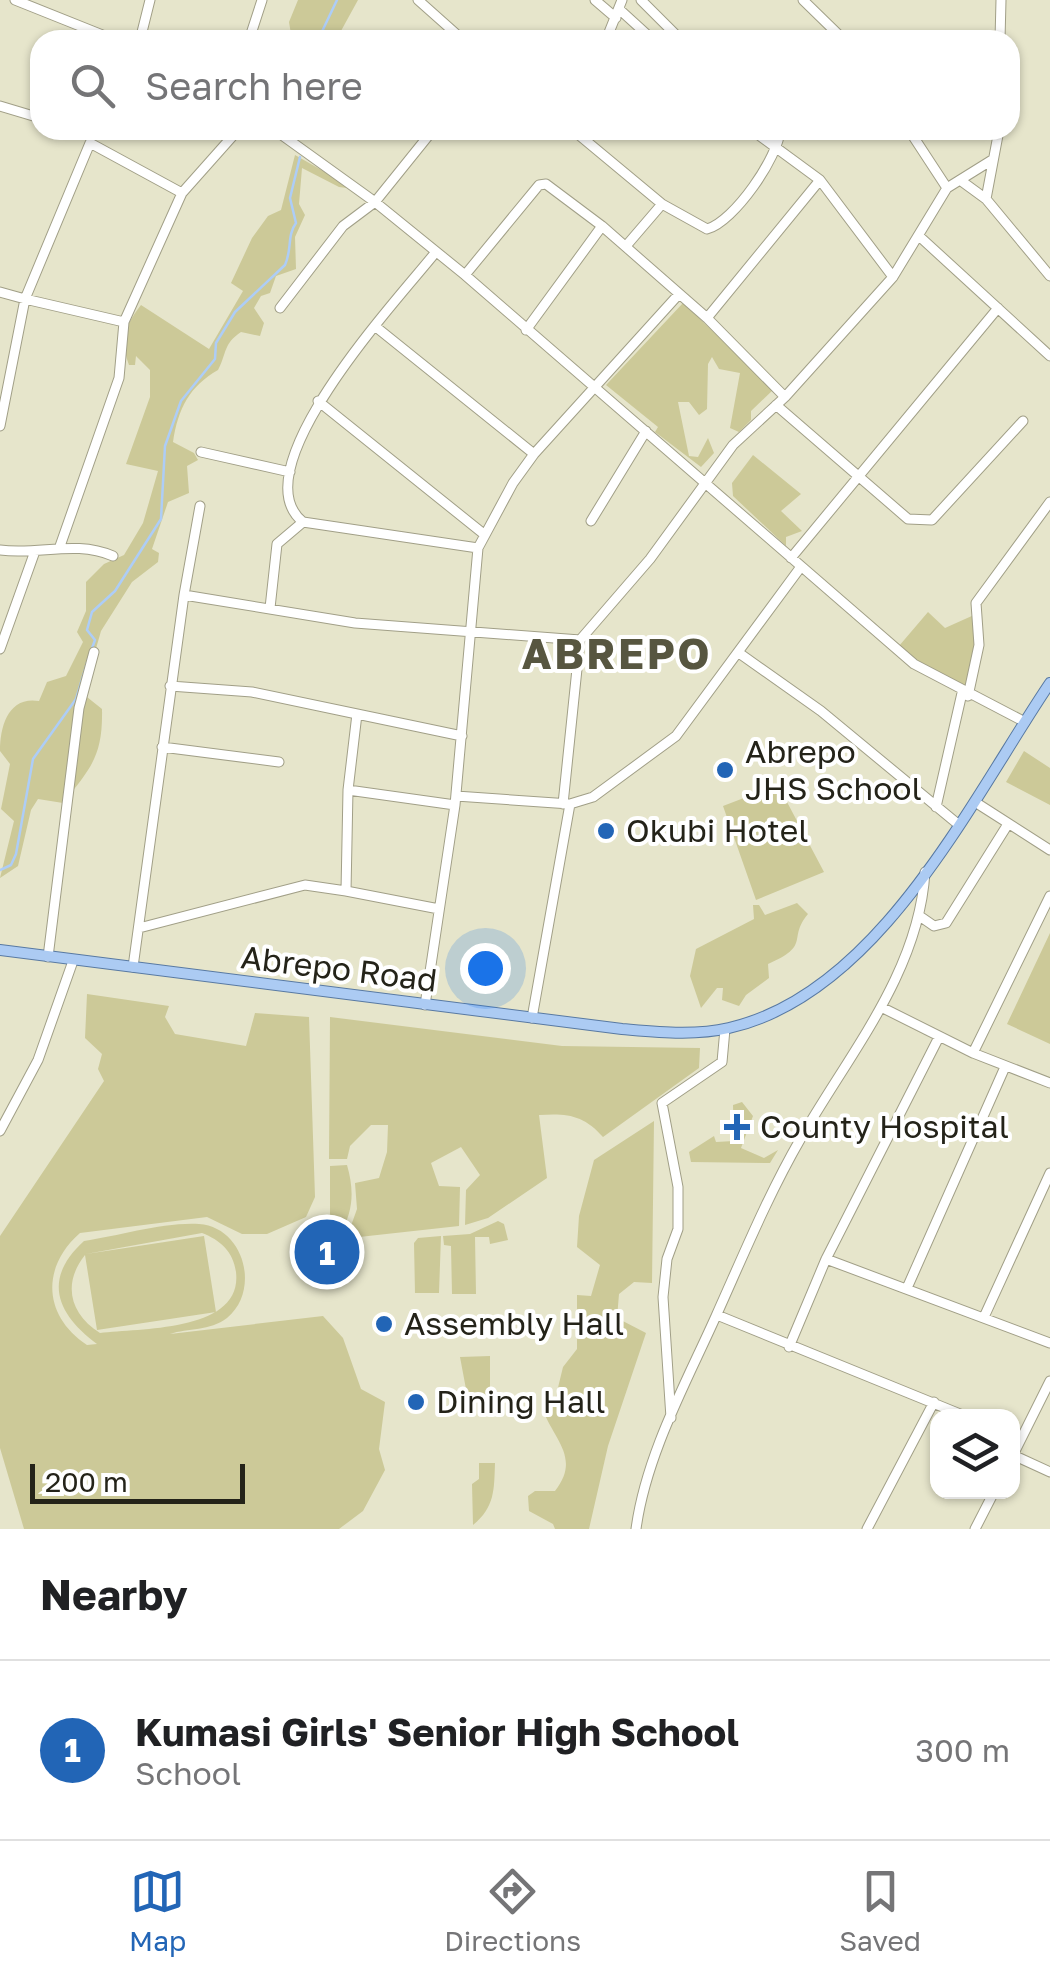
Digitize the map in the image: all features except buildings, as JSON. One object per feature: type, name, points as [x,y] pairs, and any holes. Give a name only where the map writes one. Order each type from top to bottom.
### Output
[{"type":"main road","name":"Abrepo Road","points":[[0,950],[532,1018],[666,1032],[725,1029],[773,1012],[826,978],[867,944],[959,825],[1050,683]]},
{"type":"street","points":[[15,0],[90,30]]},
{"type":"street","points":[[142,30],[150,0]]},
{"type":"street","points":[[252,30],[262,0]]},
{"type":"street","points":[[418,0],[452,30]]},
{"type":"street","points":[[594,0],[619,9],[642,30]]},
{"type":"street","points":[[641,0],[671,30]]},
{"type":"street","points":[[803,0],[834,30]]},
{"type":"street","points":[[1000,30],[1001,0]]},
{"type":"street","points":[[0,106],[30,115]]},
{"type":"street","points":[[0,426],[25,298],[90,140]]},
{"type":"street","points":[[98,140],[182,193]]},
{"type":"street","points":[[58,548],[119,378],[124,322],[182,193],[229,140]]},
{"type":"street","points":[[289,140],[375,202],[465,276],[914,664],[965,695],[1025,722]]},
{"type":"street","points":[[280,308],[342,226],[375,202],[425,140]]},
{"type":"street","points":[[586,140],[662,204],[696,226],[715,226],[779,149],[779,140]]},
{"type":"street","points":[[766,140],[820,180],[893,277]]},
{"type":"street","points":[[916,140],[947,188]]},
{"type":"street","points":[[986,199],[998,140]]},
{"type":"street","points":[[532,1018],[566,804],[580,640],[650,559],[732,444],[776,406],[893,277],[947,188],[992,160]]},
{"type":"street","points":[[708,318],[820,180]]},
{"type":"street","points":[[960,180],[986,199],[1050,276]]},
{"type":"street","points":[[465,276],[539,186],[546,184],[602,226],[708,318],[784,397]]},
{"type":"street","points":[[626,246],[662,204]]},
{"type":"street","points":[[526,330],[602,226]]},
{"type":"street","points":[[918,236],[1050,356]]},
{"type":"street","points":[[436,253],[318,401],[290,472],[287,506],[303,522],[478,548]]},
{"type":"street","points":[[0,292],[124,322]]},
{"type":"street","points":[[425,1005],[455,801],[478,548],[534,454],[679,294]]},
{"type":"street","points":[[790,558],[998,308]]},
{"type":"street","points":[[376,327],[534,454]]},
{"type":"street","points":[[318,401],[484,535]]},
{"type":"street","points":[[776,406],[908,519],[932,520],[1023,421]]},
{"type":"street","points":[[591,521],[646,431]]},
{"type":"street","points":[[201,452],[290,472]]},
{"type":"street","points":[[936,807],[979,645],[976,603],[1050,502]]},
{"type":"street","points":[[133,967],[170,686],[200,506]]},
{"type":"street","points":[[270,608],[277,544],[303,522]]},
{"type":"street","points":[[0,550],[34,554],[80,545],[114,556]]},
{"type":"street","points":[[0,648],[34,554]]},
{"type":"street","points":[[348,790],[455,801],[566,804],[593,798],[666,746],[800,568]]},
{"type":"street","points":[[184,596],[355,623],[580,640]]},
{"type":"street","points":[[48,958],[79,708],[94,652]]},
{"type":"street","points":[[738,654],[820,711],[959,825]]},
{"type":"street","points":[[170,686],[252,692],[304,706],[462,736]]},
{"type":"street","points":[[346,891],[348,790],[357,714]]},
{"type":"street","points":[[162,747],[279,762]]},
{"type":"street","points":[[974,802],[1050,850]]},
{"type":"street","points":[[921,917],[934,926],[946,923],[1008,824]]},
{"type":"street","points":[[636,1529],[648,1480],[671,1421],[776,1183],[881,1007],[921,917],[924,872]]},
{"type":"street","points":[[138,928],[305,885],[440,909]]},
{"type":"street","points":[[972,1053],[1049,899]]},
{"type":"street","points":[[0,1131],[38,1060],[73,961]]},
{"type":"street","points":[[881,1007],[972,1053],[1050,1083]]},
{"type":"street","points":[[671,1421],[663,1298],[667,1259],[678,1229],[678,1188],[662,1104],[722,1062],[725,1029]]},
{"type":"street","points":[[789,1346],[826,1259],[939,1036]]},
{"type":"street","points":[[907,1288],[1006,1067]]},
{"type":"street","points":[[984,1318],[1050,1173]]},
{"type":"street","points":[[826,1259],[1050,1343]]},
{"type":"street","points":[[717,1315],[950,1409]]},
{"type":"street","points":[[1020,1434],[1050,1381]]},
{"type":"street","points":[[867,1529],[934,1402]]},
{"type":"street","points":[[1020,1459],[1050,1472]]},
{"type":"street","points":[[975,1529],[990,1499]]},
{"type":"shaded area","points":[[298,0],[358,0],[342,30],[290,30],[289,22]]},
{"type":"shaded area","points":[[295,155],[355,189],[339,187],[302,168],[299,204],[305,215],[295,237],[296,269],[276,276],[270,293],[261,296],[254,308],[264,323],[260,336],[241,332],[235,336],[218,370],[187,399],[173,442],[194,453],[198,460],[187,466],[189,493],[168,502],[152,549],[159,553],[158,562],[132,582],[101,631],[85,687],[87,697],[102,709],[100,739],[93,760],[63,803],[38,799],[31,810],[18,866],[0,878],[14,821],[1,809],[10,764],[0,751],[4,722],[20,703],[39,701],[47,682],[66,676],[83,642],[77,632],[86,611],[86,582],[104,564],[124,555],[143,523],[158,471],[126,464],[150,397],[150,370],[136,356],[135,365],[129,365],[126,356],[128,326],[141,305],[209,349],[243,291],[231,283],[252,238],[268,216],[281,210]]},
{"type":"shaded area","points":[[683,303],[774,389],[751,411],[751,420],[739,432],[730,428],[740,373],[719,369],[712,357],[708,364],[707,409],[699,415],[689,402],[678,402],[689,456],[698,457],[708,438],[714,453],[701,467],[655,432],[658,427],[606,385]]},
{"type":"shaded area","points":[[753,455],[801,494],[781,511],[802,531],[786,537],[786,546],[733,496],[732,483]]},
{"type":"shaded area","points":[[928,612],[945,628],[974,615],[977,639],[966,689],[924,667],[899,646]]},
{"type":"shaded area","points":[[1024,751],[1050,768],[1050,805],[1006,782]]},
{"type":"shaded area","points":[[778,785],[824,872],[756,900],[723,806]]},
{"type":"shaded area","points":[[797,903],[808,914],[790,952],[768,964],[769,978],[746,995],[739,1006],[722,1000],[723,988],[717,988],[701,1008],[690,976],[696,949],[754,919],[753,905],[759,905],[765,915]]},
{"type":"shaded area","points":[[1050,933],[1050,1044],[1007,1024]]},
{"type":"shaded area","points":[[87,994],[169,1006],[165,1017],[175,1034],[246,1046],[255,1013],[309,1017],[315,1197],[306,1217],[267,1234],[242,1234],[207,1217],[80,1233],[58,1261],[52,1291],[55,1306],[72,1333],[87,1345],[97,1344],[72,1321],[60,1296],[62,1269],[84,1241],[185,1224],[215,1228],[227,1236],[243,1262],[243,1292],[237,1306],[227,1318],[213,1325],[170,1334],[323,1316],[343,1338],[361,1389],[385,1402],[379,1449],[385,1470],[363,1511],[339,1529],[24,1529],[0,1448],[0,1236],[104,1081],[98,1069],[102,1054],[85,1038]],"holes":[[[202,1233],[209,1236],[229,1252],[236,1272],[234,1292],[216,1311],[204,1236],[86,1254]],[[85,1255],[97,1330],[213,1312],[163,1327],[100,1333],[82,1317],[76,1308],[73,1277]]]},
{"type":"shaded area","points":[[330,1017],[562,1046],[700,1048],[699,1068],[603,1137],[574,1117],[539,1115],[547,1178],[488,1218],[465,1225],[466,1190],[480,1175],[461,1147],[431,1163],[439,1186],[460,1187],[459,1226],[350,1238],[347,1237],[357,1209],[355,1183],[379,1178],[387,1152],[388,1125],[371,1125],[350,1146],[347,1159],[329,1159]]},
{"type":"shaded area","points":[[742,1102],[753,1116],[741,1148],[764,1158],[778,1150],[770,1163],[691,1162],[689,1152],[714,1136],[716,1142],[734,1141],[733,1105]]},
{"type":"shaded area","points":[[654,1121],[652,1283],[634,1282],[619,1294],[617,1318],[646,1333],[608,1446],[589,1529],[555,1529],[529,1511],[528,1496],[535,1491],[555,1491],[566,1469],[563,1449],[543,1410],[554,1404],[563,1367],[577,1349],[577,1295],[591,1296],[600,1265],[577,1247],[579,1216],[594,1160]]},
{"type":"shaded area","points":[[347,1165],[351,1200],[340,1235],[330,1221],[330,1166]]},
{"type":"shaded area","points":[[498,1221],[504,1224],[508,1240],[490,1244],[489,1237],[475,1237],[476,1294],[452,1294],[451,1246],[444,1245],[443,1236],[470,1234]]},
{"type":"shaded area","points":[[441,1236],[439,1293],[415,1293],[414,1243],[418,1238]]},
{"type":"shaded area","points":[[490,1356],[490,1397],[460,1400],[466,1389],[460,1357]]},
{"type":"shaded area","points":[[479,1463],[495,1463],[494,1482],[489,1505],[473,1525],[472,1484],[479,1479]]},
{"type":"waterway","points":[[323,30],[337,0]]},
{"type":"waterway","points":[[91,651],[95,640],[87,630],[92,612],[115,591],[161,519],[165,446],[181,401],[215,359],[216,343],[235,312],[285,265],[296,223],[290,198],[300,157]]},
{"type":"waterway","points":[[0,870],[11,865],[16,854],[33,759],[76,699],[88,659]]},
{"type":"place","name":"Abrepo JHS School","points":[[725,770]]},
{"type":"place","name":"Okubi Hotel","points":[[606,831]]},
{"type":"place","name":"County Hospital","points":[[737,1127]]},
{"type":"place","name":"Kumasi Girls' Senior High School","points":[[327,1252]]},
{"type":"place","name":"Assembly Hall","points":[[384,1324]]},
{"type":"place","name":"Dining Hall","points":[[416,1402]]},
{"type":"district","name":"ABREPO","points":[[617,654]]}]
